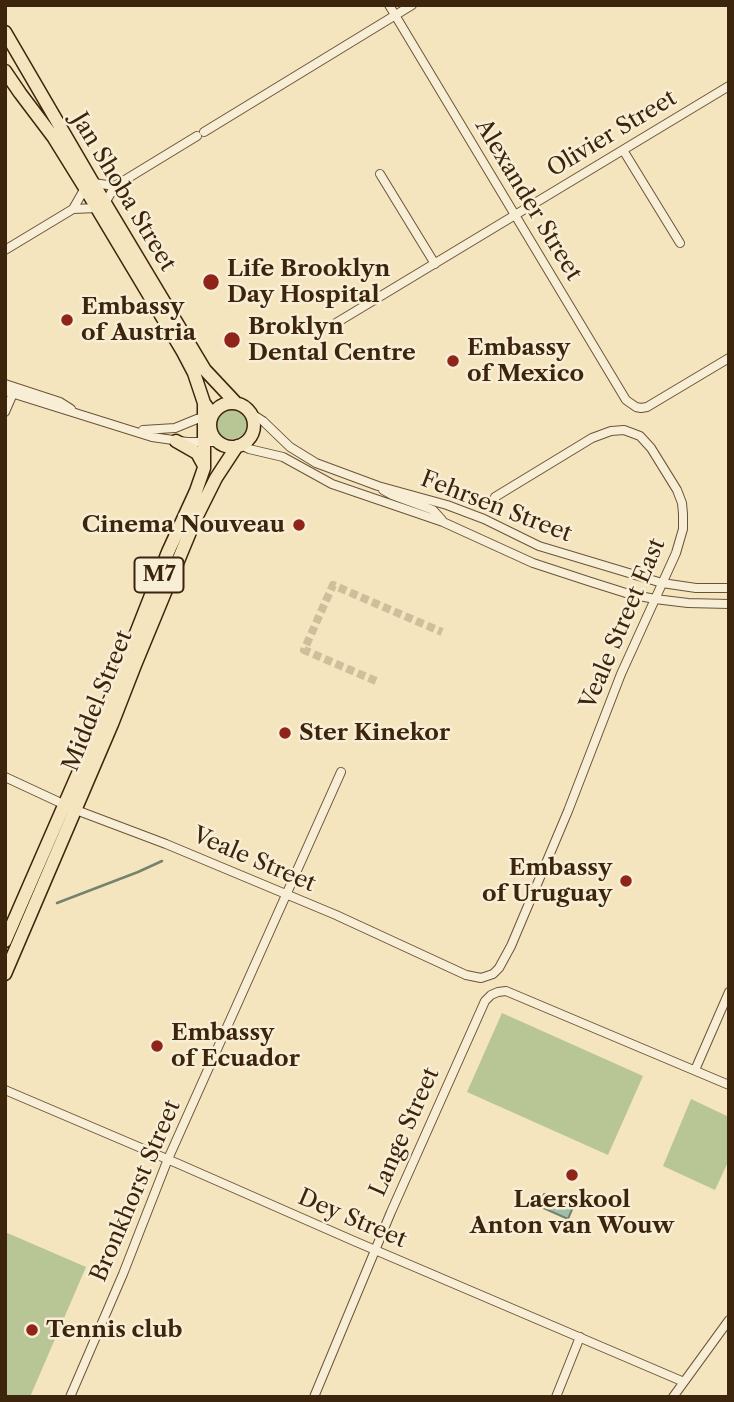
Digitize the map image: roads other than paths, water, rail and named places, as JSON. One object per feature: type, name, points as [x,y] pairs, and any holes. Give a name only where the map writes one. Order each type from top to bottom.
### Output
[{"type":"main road","name":"Jan Shoba Street","points":[[5,33],[101,206],[205,370],[235,402]]},
{"type":"main road","name":"Jan Shoba Street","points":[[5,71],[89,186]]},
{"type":"main road","name":"Jan Shoba Street","points":[[101,206],[194,373],[207,413]]},
{"type":"main road","points":[[207,413],[222,404],[235,402]]},
{"type":"main road","name":"M7","points":[[235,402],[245,407],[254,420],[253,432],[246,442],[239,446]]},
{"type":"main road","name":"Middel Street","points":[[196,491],[206,476],[211,461],[212,441],[207,413]]},
{"type":"main road","points":[[176,441],[197,453],[204,468]]},
{"type":"main road","points":[[212,441],[223,446],[239,446]]},
{"type":"main road","name":"Middel Street","points":[[5,974],[168,552],[196,491],[212,441]]},
{"type":"main road","name":"Middel Street","points":[[5,941],[70,808],[195,520],[216,478],[239,446]]},
{"type":"street","name":"Alexander Street","points":[[389,5],[623,395],[631,404],[641,408],[653,403],[729,358]]},
{"type":"street","points":[[73,209],[101,206],[115,186],[412,5]]},
{"type":"street","name":"Olivier Street","points":[[336,323],[729,86]]},
{"type":"street","points":[[623,150],[680,243]]},
{"type":"street","points":[[380,174],[435,264]]},
{"type":"street","points":[[5,250],[73,209],[89,186],[115,186]]},
{"type":"street","points":[[5,384],[11,391],[152,437],[176,441],[212,441]]},
{"type":"street","points":[[5,412],[11,391]]},
{"type":"street","points":[[133,430],[176,428],[207,413]]},
{"type":"street","name":"Fehrsen Street","points":[[252,414],[305,458],[332,470],[447,505],[484,519],[539,546],[662,583],[729,589]]},
{"type":"street","name":"Veale Street East","points":[[487,977],[499,968],[511,946],[568,811],[621,674],[676,553],[683,529],[682,503],[677,490],[651,447],[635,433],[618,430],[592,438],[495,497]]},
{"type":"street","name":"Fehrsen Street","points":[[239,446],[283,457],[320,479],[348,491],[443,522],[533,563],[603,586],[655,599],[729,604]]},
{"type":"street","points":[[378,485],[392,495],[433,510],[443,522]]},
{"type":"street","name":"Bronkhorst Street","points":[[70,1397],[168,1160],[341,772]]},
{"type":"street","name":"Veale Street","points":[[5,777],[70,808],[166,844],[336,915],[466,975],[487,977]]},
{"type":"street","name":"Lange Street","points":[[314,1397],[375,1250],[485,1001],[494,993],[506,991],[695,1070]]},
{"type":"street","points":[[729,992],[695,1070],[729,1085]]},
{"type":"street","name":"Dey Street","points":[[5,1090],[684,1382]]},
{"type":"street","points":[[673,1397],[729,1320]]},
{"type":"street","points":[[555,1397],[580,1337]]},
{"type":"waterway","points":[[57,903],[162,861]]},
{"type":"tunnel","points":[[376,681],[304,650],[333,585],[442,632]]},
{"type":"place","name":"Life Brooklyn Day Hospital","points":[[211,282]]},
{"type":"place","name":"Embassy of Austria","points":[[67,320]]},
{"type":"place","name":"Broklyn Dental Centre","points":[[232,340]]},
{"type":"place","name":"Embassy of Mexico","points":[[453,361]]},
{"type":"place","name":"Cinema Nouveau","points":[[299,525]]},
{"type":"place","name":"Ster Kinekor","points":[[285,733]]},
{"type":"place","name":"Embassy of Uruguay","points":[[626,881]]},
{"type":"place","name":"Embassy of Ecuador","points":[[157,1046]]},
{"type":"place","name":"Laerskool Anton van Wouw","points":[[572,1175]]},
{"type":"place","name":"Tennis club","points":[[32,1330]]}]
